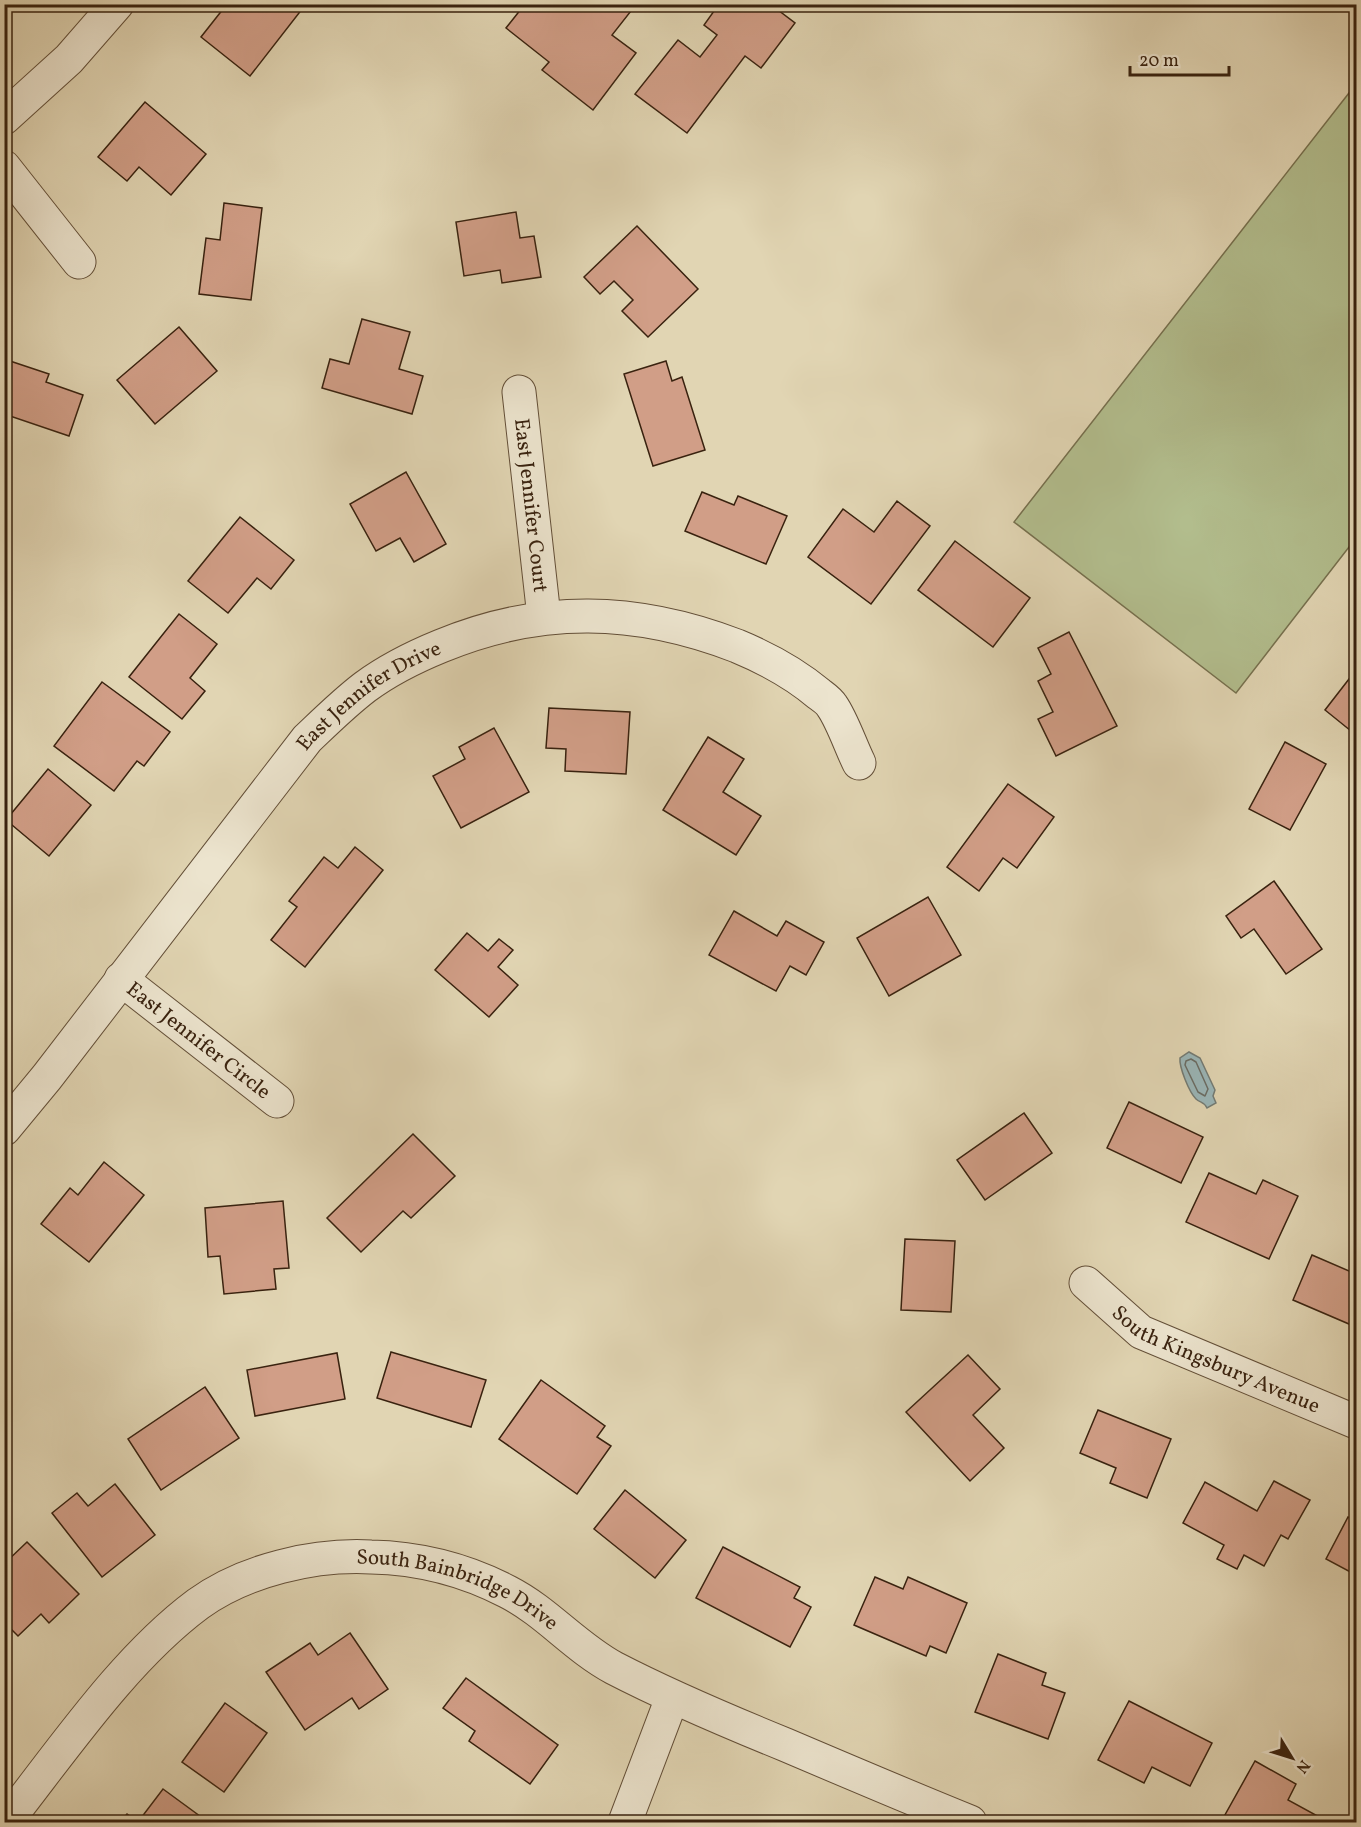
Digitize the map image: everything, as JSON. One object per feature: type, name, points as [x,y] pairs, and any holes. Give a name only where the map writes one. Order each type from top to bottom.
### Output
[{"type":"street","points":[[4,118],[69,59],[117,4]]},
{"type":"street","points":[[4,167],[79,262]]},
{"type":"street","name":"East Jennifer Court","points":[[519,393],[544,617]]},
{"type":"street","name":"East Jennifer Drive","points":[[4,1129],[47,1077],[308,739],[340,707],[374,681],[428,651],[497,627],[544,617],[594,615],[652,622],[714,637],[748,650],[783,668],[806,683],[832,705],[859,763]]},
{"type":"street","name":"East Jennifer Circle","points":[[121,979],[277,1101]]},
{"type":"street","name":"South Kingsbury Avenue","points":[[1086,1283],[1141,1332],[1356,1422]]},
{"type":"street","name":"South Bainbridge Drive","points":[[6,1822],[99,1704],[152,1644],[199,1603],[269,1570],[308,1560],[345,1556],[414,1561],[461,1573],[507,1591],[527,1602],[592,1656],[672,1698],[970,1822]]},
{"type":"street","points":[[625,1822],[672,1698]]},
{"type":"green space","points":[[1356,84],[1356,538],[1236,693],[1014,522]]},
{"type":"water","points":[[1189,1052],[1200,1058],[1215,1090],[1213,1096],[1216,1103],[1207,1108],[1193,1096],[1183,1073],[1180,1058]]},
{"type":"building","points":[[227,4],[306,4],[250,76],[201,37]]},
{"type":"building","points":[[525,4],[622,4],[631,11],[612,35],[636,53],[593,110],[542,70],[549,62],[506,28]]},
{"type":"building","points":[[719,4],[770,4],[795,23],[761,68],[745,56],[687,133],[635,94],[678,40],[700,57],[717,35],[704,25]]},
{"type":"building","points":[[145,102],[206,154],[171,195],[139,167],[127,181],[98,157]]},
{"type":"building","points":[[224,203],[262,208],[251,300],[199,294],[206,238],[220,240]]},
{"type":"building","points":[[516,212],[520,238],[534,236],[541,277],[502,283],[500,270],[464,276],[456,222]]},
{"type":"building","points":[[637,226],[698,289],[648,337],[622,311],[633,300],[614,281],[600,294],[584,277]]},
{"type":"building","points":[[362,319],[410,332],[399,369],[423,376],[412,414],[322,388],[330,359],[349,364]]},
{"type":"building","points":[[179,327],[217,371],[155,424],[117,380]]},
{"type":"building","points":[[4,359],[49,374],[46,382],[83,395],[69,436],[4,414]]},
{"type":"building","points":[[666,361],[672,381],[682,377],[705,450],[653,466],[624,374]]},
{"type":"building","points":[[406,472],[446,544],[414,562],[400,538],[376,551],[350,504]]},
{"type":"building","points":[[702,492],[734,505],[738,496],[787,516],[766,564],[685,531]]},
{"type":"building","points":[[897,501],[930,526],[871,604],[808,557],[843,509],[874,532]]},
{"type":"building","points":[[240,517],[294,560],[271,589],[257,578],[228,613],[188,581]]},
{"type":"building","points":[[955,541],[1030,598],[993,647],[918,590]]},
{"type":"building","points":[[179,614],[217,644],[190,678],[205,691],[182,719],[129,677]]},
{"type":"building","points":[[1069,632],[1117,726],[1056,756],[1038,719],[1053,712],[1038,681],[1051,674],[1038,648]]},
{"type":"building","points":[[1356,670],[1356,735],[1325,710]]},
{"type":"building","points":[[102,682],[170,732],[144,766],[137,761],[114,791],[54,746]]},
{"type":"building","points":[[549,708],[630,712],[626,774],[565,771],[566,749],[546,748]]},
{"type":"building","points":[[494,728],[529,792],[461,828],[433,776],[465,759],[459,747]]},
{"type":"building","points":[[708,737],[744,759],[723,792],[761,816],[736,855],[663,810]]},
{"type":"building","points":[[1285,742],[1326,764],[1290,830],[1249,809]]},
{"type":"building","points":[[48,769],[91,805],[49,856],[6,820]]},
{"type":"building","points":[[1008,784],[1054,817],[1017,868],[1003,858],[979,891],[947,867]]},
{"type":"building","points":[[355,847],[383,870],[305,967],[271,940],[297,907],[289,901],[324,857],[338,868]]},
{"type":"building","points":[[1274,881],[1322,949],[1286,974],[1254,929],[1241,938],[1226,916]]},
{"type":"building","points":[[928,897],[961,955],[889,996],[857,938]]},
{"type":"building","points":[[734,911],[777,936],[786,921],[824,942],[806,975],[790,966],[776,991],[709,955]]},
{"type":"building","points":[[467,933],[488,951],[499,939],[513,950],[498,967],[518,985],[489,1017],[435,970]]},
{"type":"building","points":[[1129,1102],[1203,1137],[1181,1183],[1107,1148]]},
{"type":"building","points":[[1024,1113],[1052,1153],[985,1200],[957,1160]]},
{"type":"building","points":[[413,1134],[455,1176],[411,1218],[403,1211],[361,1252],[327,1218]]},
{"type":"building","points":[[104,1162],[144,1195],[89,1262],[41,1224],[70,1188],[78,1195]]},
{"type":"building","points":[[1209,1173],[1256,1194],[1263,1180],[1298,1196],[1269,1259],[1186,1222]]},
{"type":"building","points":[[283,1201],[289,1268],[274,1269],[276,1289],[224,1294],[220,1256],[208,1257],[205,1208]]},
{"type":"building","points":[[905,1239],[955,1241],[951,1312],[901,1310]]},
{"type":"building","points":[[1312,1255],[1356,1274],[1356,1327],[1293,1300]]},
{"type":"building","points":[[391,1352],[486,1380],[471,1427],[377,1398]]},
{"type":"building","points":[[337,1353],[345,1399],[255,1416],[247,1370]]},
{"type":"building","points":[[968,1355],[1000,1389],[973,1415],[1004,1448],[970,1481],[906,1412]]},
{"type":"building","points":[[541,1380],[605,1426],[597,1437],[611,1446],[577,1494],[499,1439]]},
{"type":"building","points":[[205,1387],[239,1438],[161,1490],[128,1439]]},
{"type":"building","points":[[1098,1410],[1171,1439],[1147,1498],[1110,1483],[1116,1468],[1080,1453]]},
{"type":"building","points":[[1274,1481],[1310,1500],[1288,1539],[1281,1535],[1264,1566],[1244,1555],[1237,1569],[1217,1559],[1224,1545],[1183,1523],[1205,1482],[1257,1511]]},
{"type":"building","points":[[115,1484],[155,1535],[102,1577],[52,1513],[77,1493],[88,1506]]},
{"type":"building","points":[[625,1490],[686,1540],[655,1578],[594,1529]]},
{"type":"building","points":[[1348,1517],[1356,1521],[1356,1575],[1326,1559]]},
{"type":"building","points":[[27,1542],[79,1594],[49,1623],[41,1614],[18,1636],[4,1622],[4,1564]]},
{"type":"building","points":[[723,1547],[800,1587],[794,1598],[811,1607],[790,1647],[696,1598]]},
{"type":"building","points":[[875,1577],[903,1589],[908,1577],[967,1603],[946,1653],[930,1646],[926,1656],[854,1625]]},
{"type":"building","points":[[350,1633],[388,1689],[359,1709],[352,1698],[305,1730],[266,1672],[310,1643],[318,1655]]},
{"type":"building","points":[[998,1654],[1046,1673],[1042,1685],[1065,1693],[1048,1739],[975,1712]]},
{"type":"building","points":[[466,1678],[558,1745],[530,1784],[469,1741],[475,1731],[443,1708]]},
{"type":"building","points":[[1129,1701],[1212,1743],[1190,1786],[1152,1767],[1144,1783],[1098,1760]]},
{"type":"building","points":[[225,1703],[267,1733],[224,1792],[182,1762]]},
{"type":"building","points":[[1255,1761],[1296,1784],[1288,1800],[1323,1819],[1321,1822],[1221,1822]]},
{"type":"building","points":[[163,1789],[208,1822],[138,1822]]},
{"type":"building","points":[[127,1814],[138,1822],[120,1822]]}]
